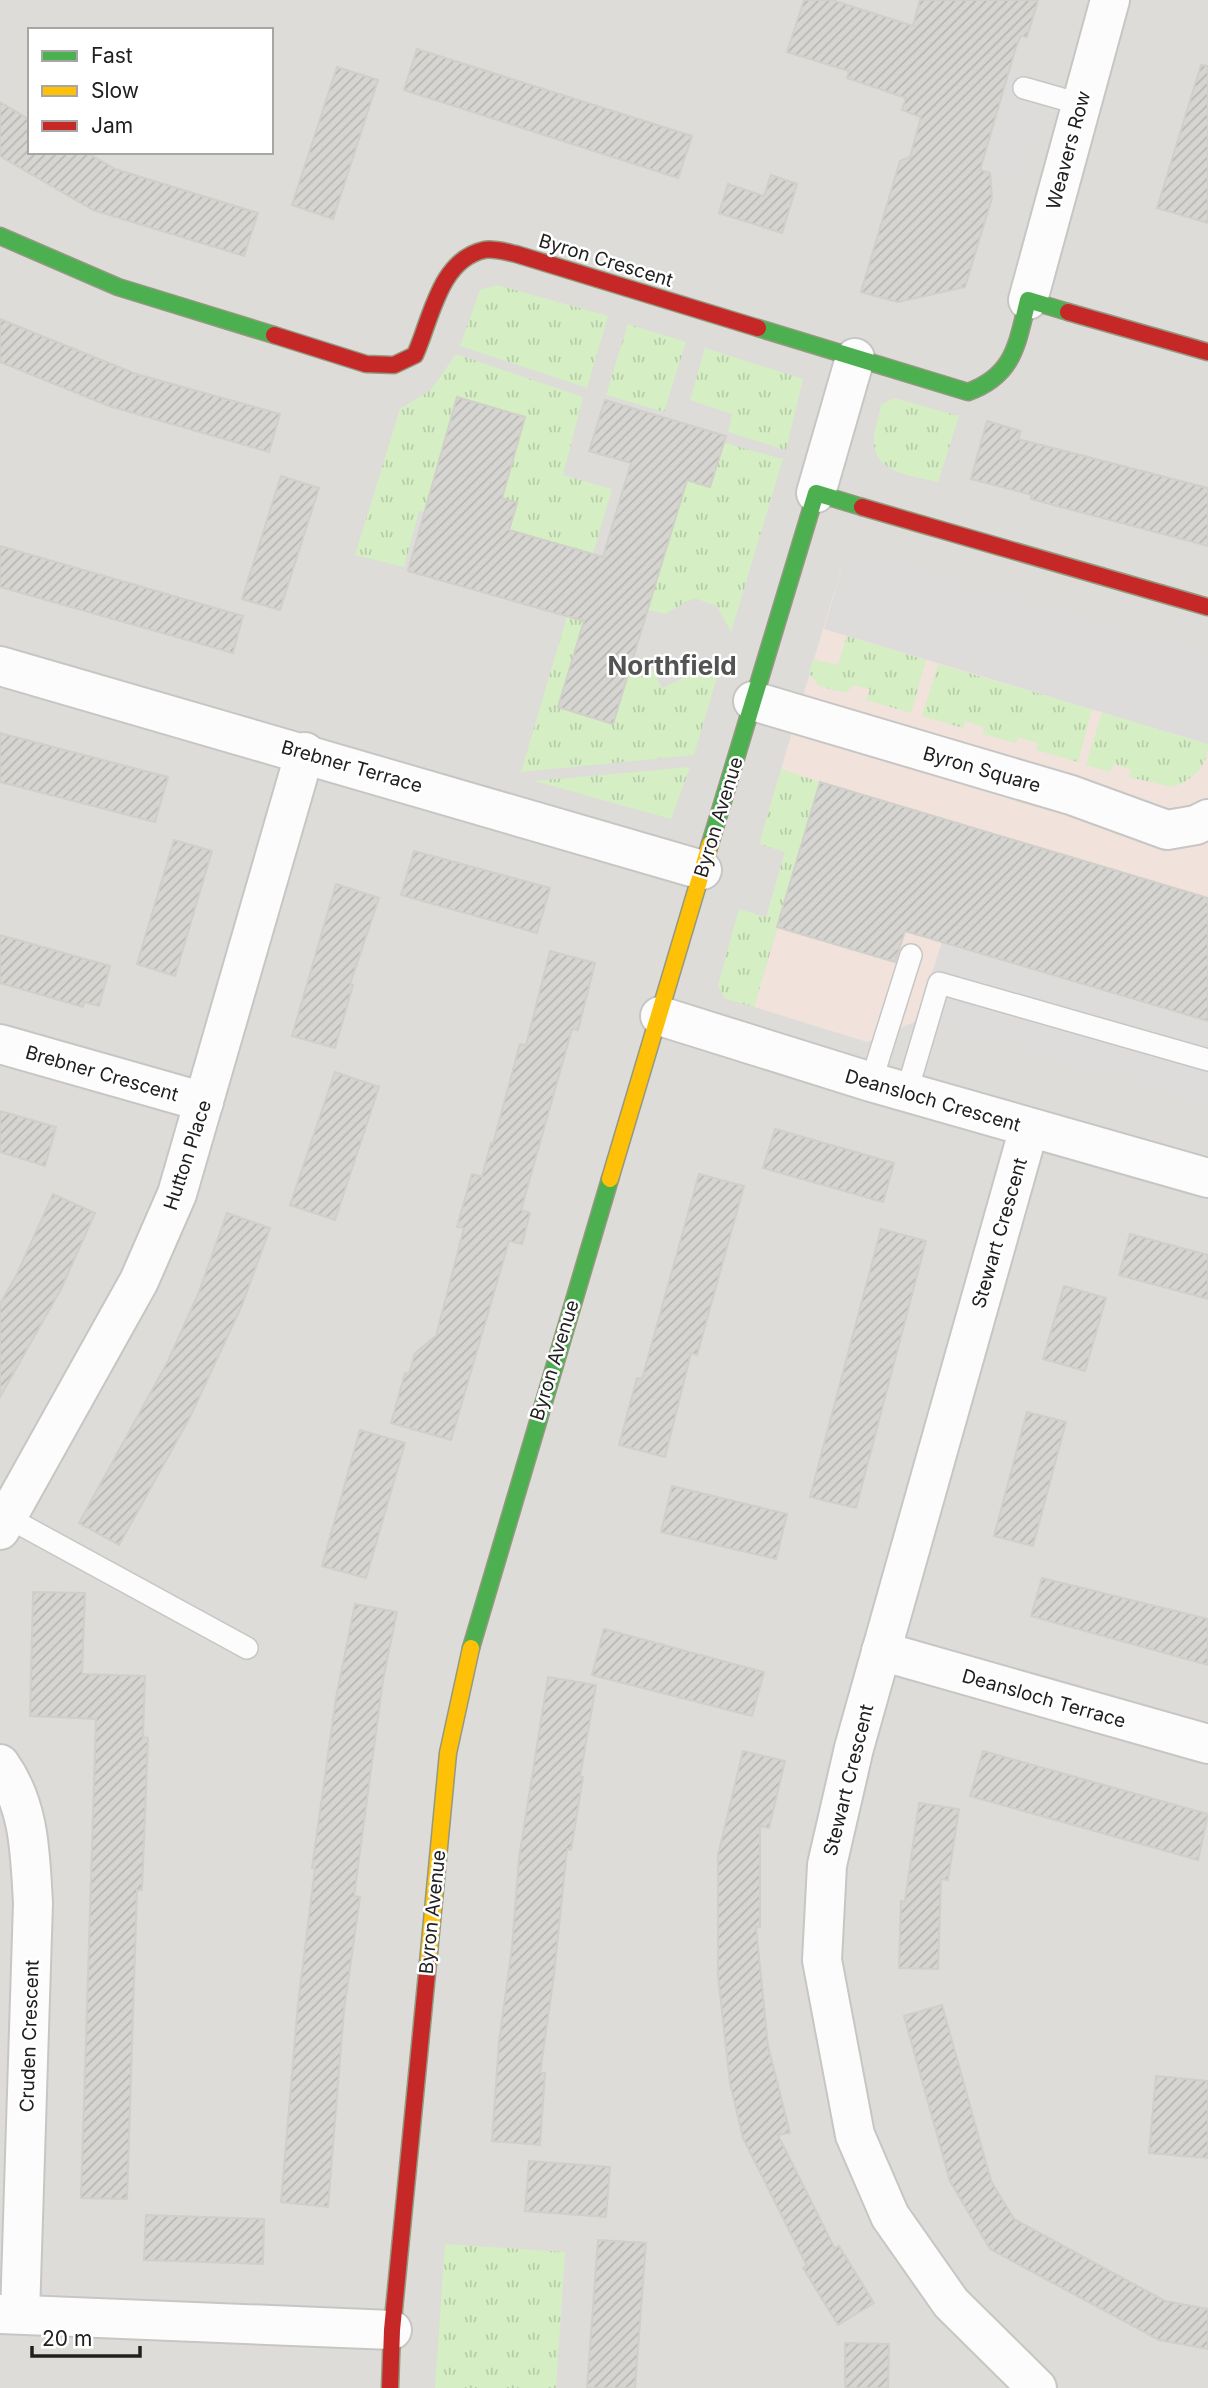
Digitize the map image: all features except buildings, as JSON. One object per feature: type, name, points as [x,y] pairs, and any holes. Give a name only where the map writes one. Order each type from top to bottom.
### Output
[{"type":"street","name":"Weavers Row","points":[[1028,300],[1110,0]]},
{"type":"street","name":"Byron Crescent","points":[[0,236],[118,287],[366,364],[394,365],[415,355],[445,281],[459,260],[485,250],[516,254],[968,391],[983,388],[998,380],[1006,369],[1028,300]]},
{"type":"street","points":[[1028,300],[1208,352]]},
{"type":"street","name":"Byron Avenue","points":[[390,2388],[392,2330],[448,1753],[477,1619],[513,1491],[660,1016],[855,358]]},
{"type":"street","points":[[816,494],[1208,607]]},
{"type":"street","name":"Brebner Terrace","points":[[0,666],[305,752],[702,870]]},
{"type":"street","name":"Byron Square","points":[[753,701],[1071,795],[1167,830],[1196,825],[1208,819]]},
{"type":"street","name":"Hutton Place","points":[[4,1524],[139,1281],[177,1195],[305,752]]},
{"type":"street","name":"Deansloch Crescent","points":[[660,1016],[889,1087],[1208,1178]]},
{"type":"street","name":"Brebner Crescent","points":[[0,1044],[204,1102]]},
{"type":"street","name":"Stewart Crescent","points":[[1029,1128],[881,1651],[827,1865],[822,1960],[837,2054],[855,2135],[890,2216],[951,2304],[1037,2388]]},
{"type":"street","name":"Deansloch Terrace","points":[[881,1651],[1208,1744]]},
{"type":"street","name":"Cruden Crescent","points":[[0,1764],[16,1786],[29,1838],[33,1903],[10,2314]]},
{"type":"street","points":[[10,2314],[392,2330]]},
{"type":"lane","points":[[1024,88],[1080,104]]},
{"type":"lane","points":[[889,1087],[911,955]]},
{"type":"lane","points":[[889,1087],[939,983],[1208,1060]]},
{"type":"lane","points":[[4,1524],[247,1648]]},
{"type":"shaded area","points":[[0,0],[1208,0],[1208,2388],[0,2388]]},
{"type":"shaded area","points":[[1009,70],[1051,82],[1023,182],[980,170]]},
{"type":"shaded area","points":[[848,546],[1208,652],[1208,1106],[917,1021],[867,1042],[754,1007],[820,783],[781,769]]},
{"type":"shaded area","points":[[848,546],[1208,652],[1208,744],[824,629]]},
{"type":"shaded area","points":[[942,942],[1208,1021],[1208,1106],[917,1021]]},
{"type":"green space","points":[[497,285],[608,316],[587,388],[460,346],[480,290]]},
{"type":"green space","points":[[628,324],[686,342],[664,412],[606,395]]},
{"type":"green space","points":[[705,348],[803,379],[786,450],[728,432],[732,414],[690,400]]},
{"type":"green space","points":[[456,354],[583,397],[563,475],[612,489],[593,554],[509,530],[517,503],[502,498],[525,417],[458,398],[425,512],[419,511],[404,567],[355,555],[400,409],[431,390]]},
{"type":"green space","points":[[894,398],[959,416],[938,482],[898,472],[881,461],[876,454],[874,435],[881,405]]},
{"type":"green space","points":[[724,443],[783,459],[731,632],[717,606],[694,598],[665,614],[648,610],[687,480],[710,486]]},
{"type":"green space","points":[[567,616],[584,621],[558,707],[613,724],[633,659],[650,665],[662,688],[722,660],[694,755],[521,772]]},
{"type":"green space","points":[[847,636],[926,660],[911,713],[866,700],[870,689],[854,685],[846,693],[819,686],[809,673],[813,659],[838,665]]},
{"type":"green space","points":[[938,664],[1092,709],[1078,762],[1036,750],[1038,743],[1018,737],[1015,743],[983,734],[984,727],[965,721],[963,728],[922,716]]},
{"type":"green space","points":[[1102,712],[1208,744],[1202,766],[1193,776],[1173,787],[1129,777],[1131,770],[1114,764],[1110,772],[1086,765]]},
{"type":"green space","points":[[690,767],[671,819],[534,781]]},
{"type":"green space","points":[[781,769],[820,782],[754,1007],[724,998],[718,985],[739,909],[766,917],[785,852],[759,844]]},
{"type":"green space","points":[[445,2244],[565,2252],[556,2388],[435,2388]]},
{"type":"traffic: fast","points":[[0,236],[118,287],[274,335]]},
{"type":"traffic: fast","points":[[758,328],[968,392],[984,385],[1005,367],[1017,344],[1028,300],[1068,312]]},
{"type":"traffic: fast","points":[[710,844],[816,493],[862,507]]},
{"type":"traffic: fast","points":[[471,1648],[610,1179]]},
{"type":"traffic: slow","points":[[610,1179],[710,844]]},
{"type":"traffic: slow","points":[[428,1963],[448,1753],[471,1648]]},
{"type":"traffic: jam","points":[[274,335],[366,364],[394,365],[415,355],[439,293],[456,266],[469,256],[484,250],[516,254],[758,328]]},
{"type":"traffic: jam","points":[[1068,312],[1208,352]]},
{"type":"traffic: jam","points":[[862,507],[1208,607]]},
{"type":"traffic: jam","points":[[390,2388],[392,2330],[428,1963]]},
{"type":"district","name":"Northfield","points":[[672,666]]}]
